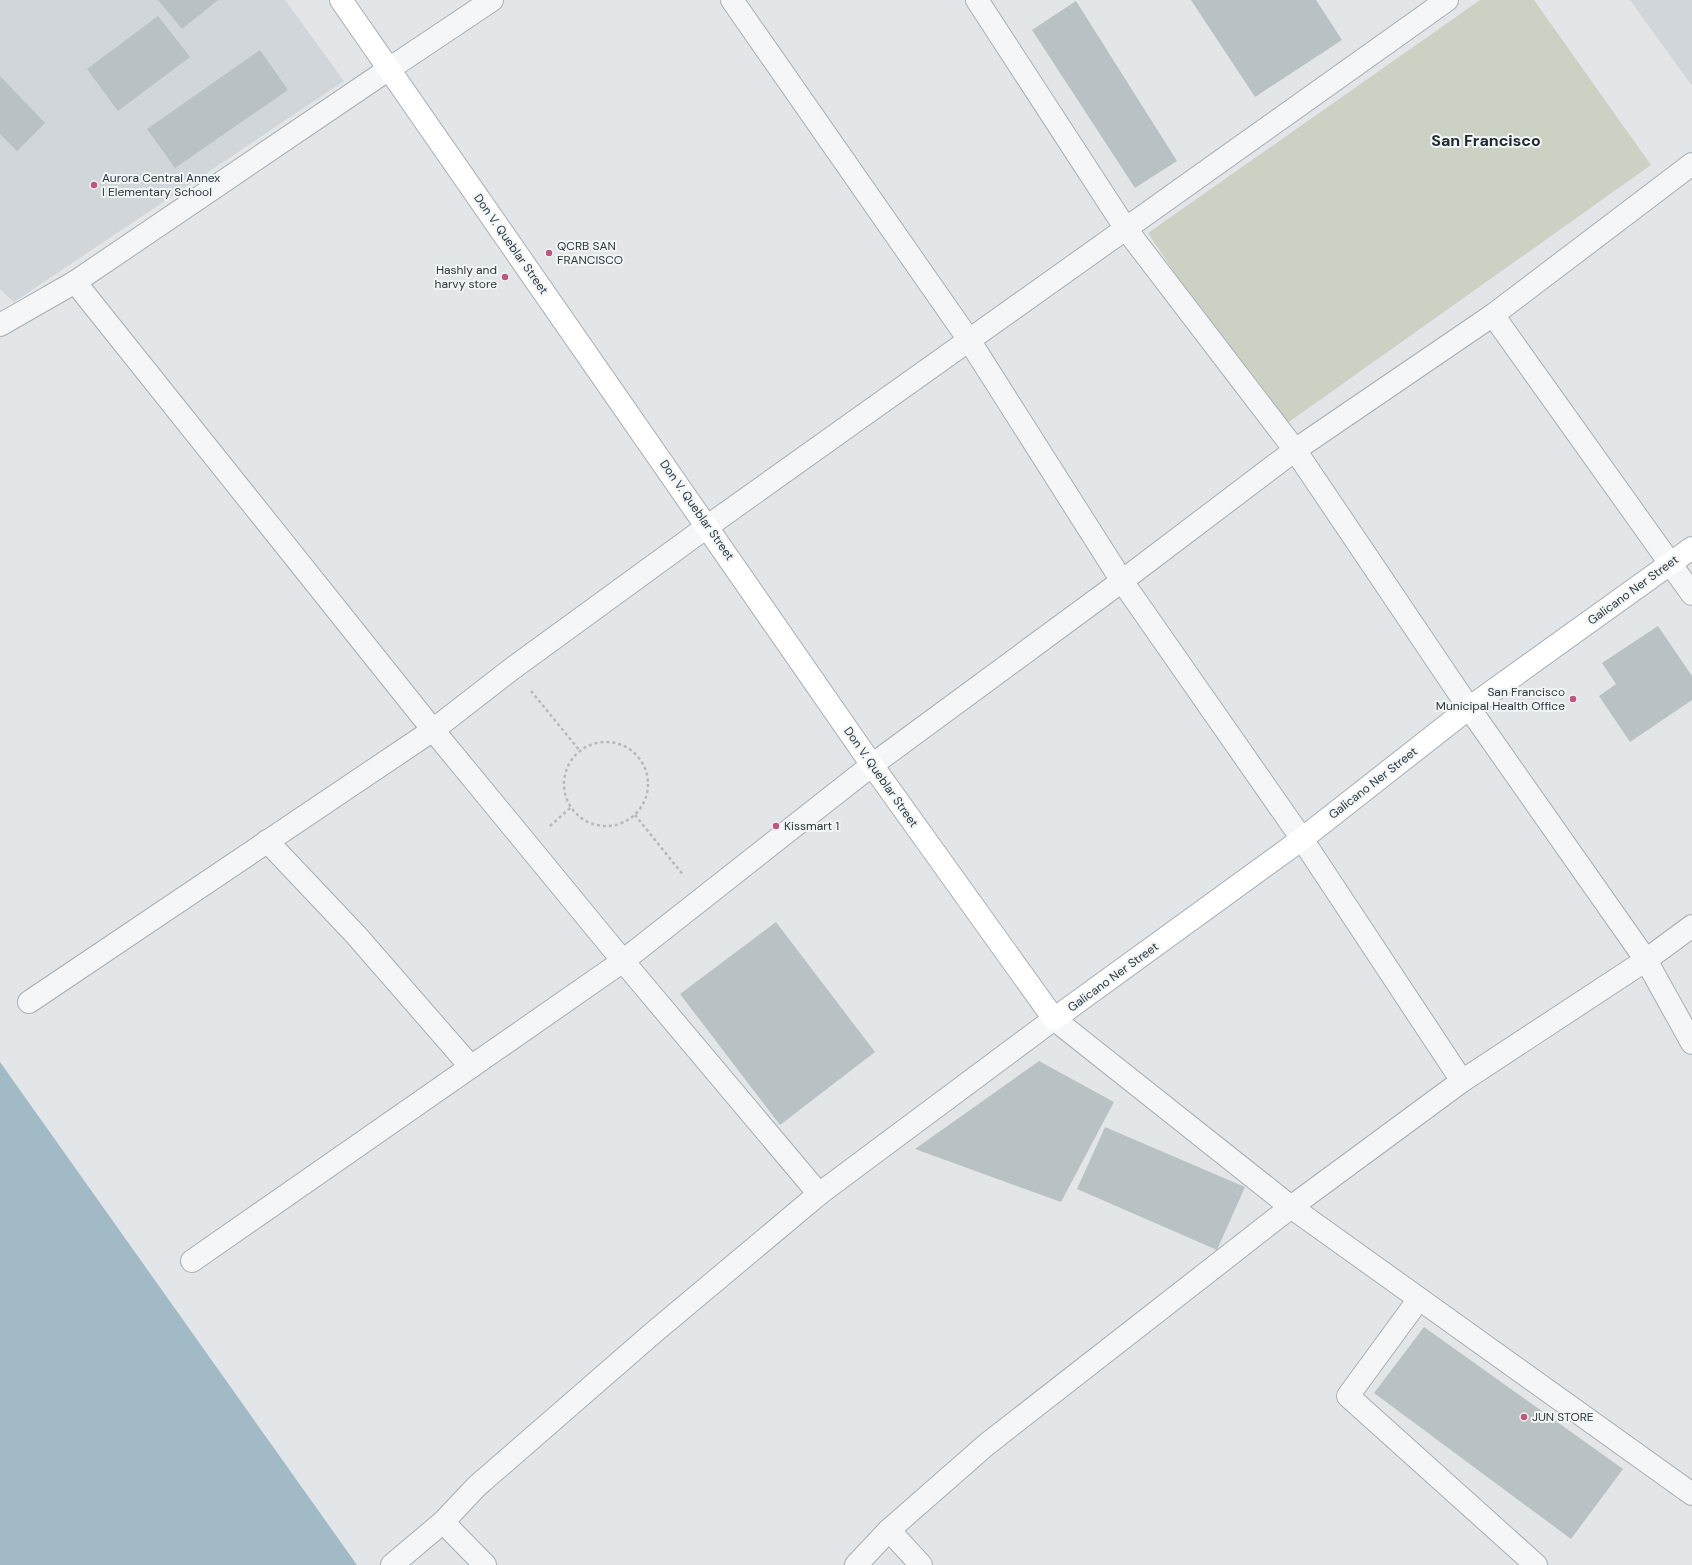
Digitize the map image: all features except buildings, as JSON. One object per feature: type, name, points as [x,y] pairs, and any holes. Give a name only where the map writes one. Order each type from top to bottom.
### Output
[{"type":"main road","name":"Don V. Queblar Street","points":[[341,0],[708,526],[872,765],[1054,1019]]},
{"type":"main road","name":"Galicano Ner Street","points":[[1054,1019],[1302,839],[1469,708],[1692,548]]},
{"type":"street","points":[[0,325],[75,282],[492,0]]},
{"type":"street","points":[[732,0],[969,340],[1122,581],[1302,839],[1462,1081]]},
{"type":"street","points":[[977,0],[1126,229],[1295,450],[1469,708],[1646,960],[1692,1043]]},
{"type":"street","points":[[28,1002],[433,730],[513,668],[708,526],[1447,0]]},
{"type":"street","points":[[192,1261],[623,961],[872,765],[1122,581],[1295,450],[1493,315],[1692,164]]},
{"type":"street","points":[[75,282],[433,730],[623,961],[819,1194]]},
{"type":"street","points":[[1493,315],[1692,594]]},
{"type":"street","points":[[267,841],[356,935],[471,1067]]},
{"type":"street","points":[[856,1565],[889,1530],[986,1445],[1291,1207],[1462,1081],[1646,960],[1692,926]]},
{"type":"street","points":[[392,1565],[443,1522],[477,1486],[653,1332],[819,1194],[1054,1019],[1291,1207],[1692,1494]]},
{"type":"street","points":[[1419,1299],[1348,1396],[1536,1565]]},
{"type":"street","points":[[443,1522],[485,1565]]},
{"type":"street","points":[[889,1530],[921,1565]]},
{"type":"path","points":[[513,668],[580,751]]},
{"type":"path","points":[[597,742],[611,742],[624,745],[635,752],[643,763],[648,776],[648,789],[644,803],[635,815],[623,823],[609,827],[594,825],[581,819],[570,808],[565,795],[563,780],[567,767],[574,756],[597,742]]},
{"type":"path","points":[[635,815],[702,899]]},
{"type":"shaded area","name":"Aurora Central Annex I Elementary School","points":[[0,0],[285,0],[344,81],[14,302],[0,289]]},
{"type":"shaded area","points":[[1480,0],[1534,0],[1651,165],[1279,429],[1148,233]]},
{"type":"shaded area","points":[[1630,0],[1692,0],[1692,86]]},
{"type":"water","points":[[0,1062],[357,1565],[0,1565]]},
{"type":"place","name":"Aurora Central Annex I Elementary School","points":[[94,185]]},
{"type":"place","name":"QCRB SAN FRANCISCO","points":[[549,253]]},
{"type":"place","name":"Hashly and harvy store","points":[[505,277]]},
{"type":"place","name":"San Francisco Municipal Health Office","points":[[1573,699]]},
{"type":"place","name":"Kissmart 1","points":[[776,826]]},
{"type":"place","name":"JUN STORE","points":[[1524,1417]]},
{"type":"district","name":"San Francisco","points":[[1486,140]]}]
